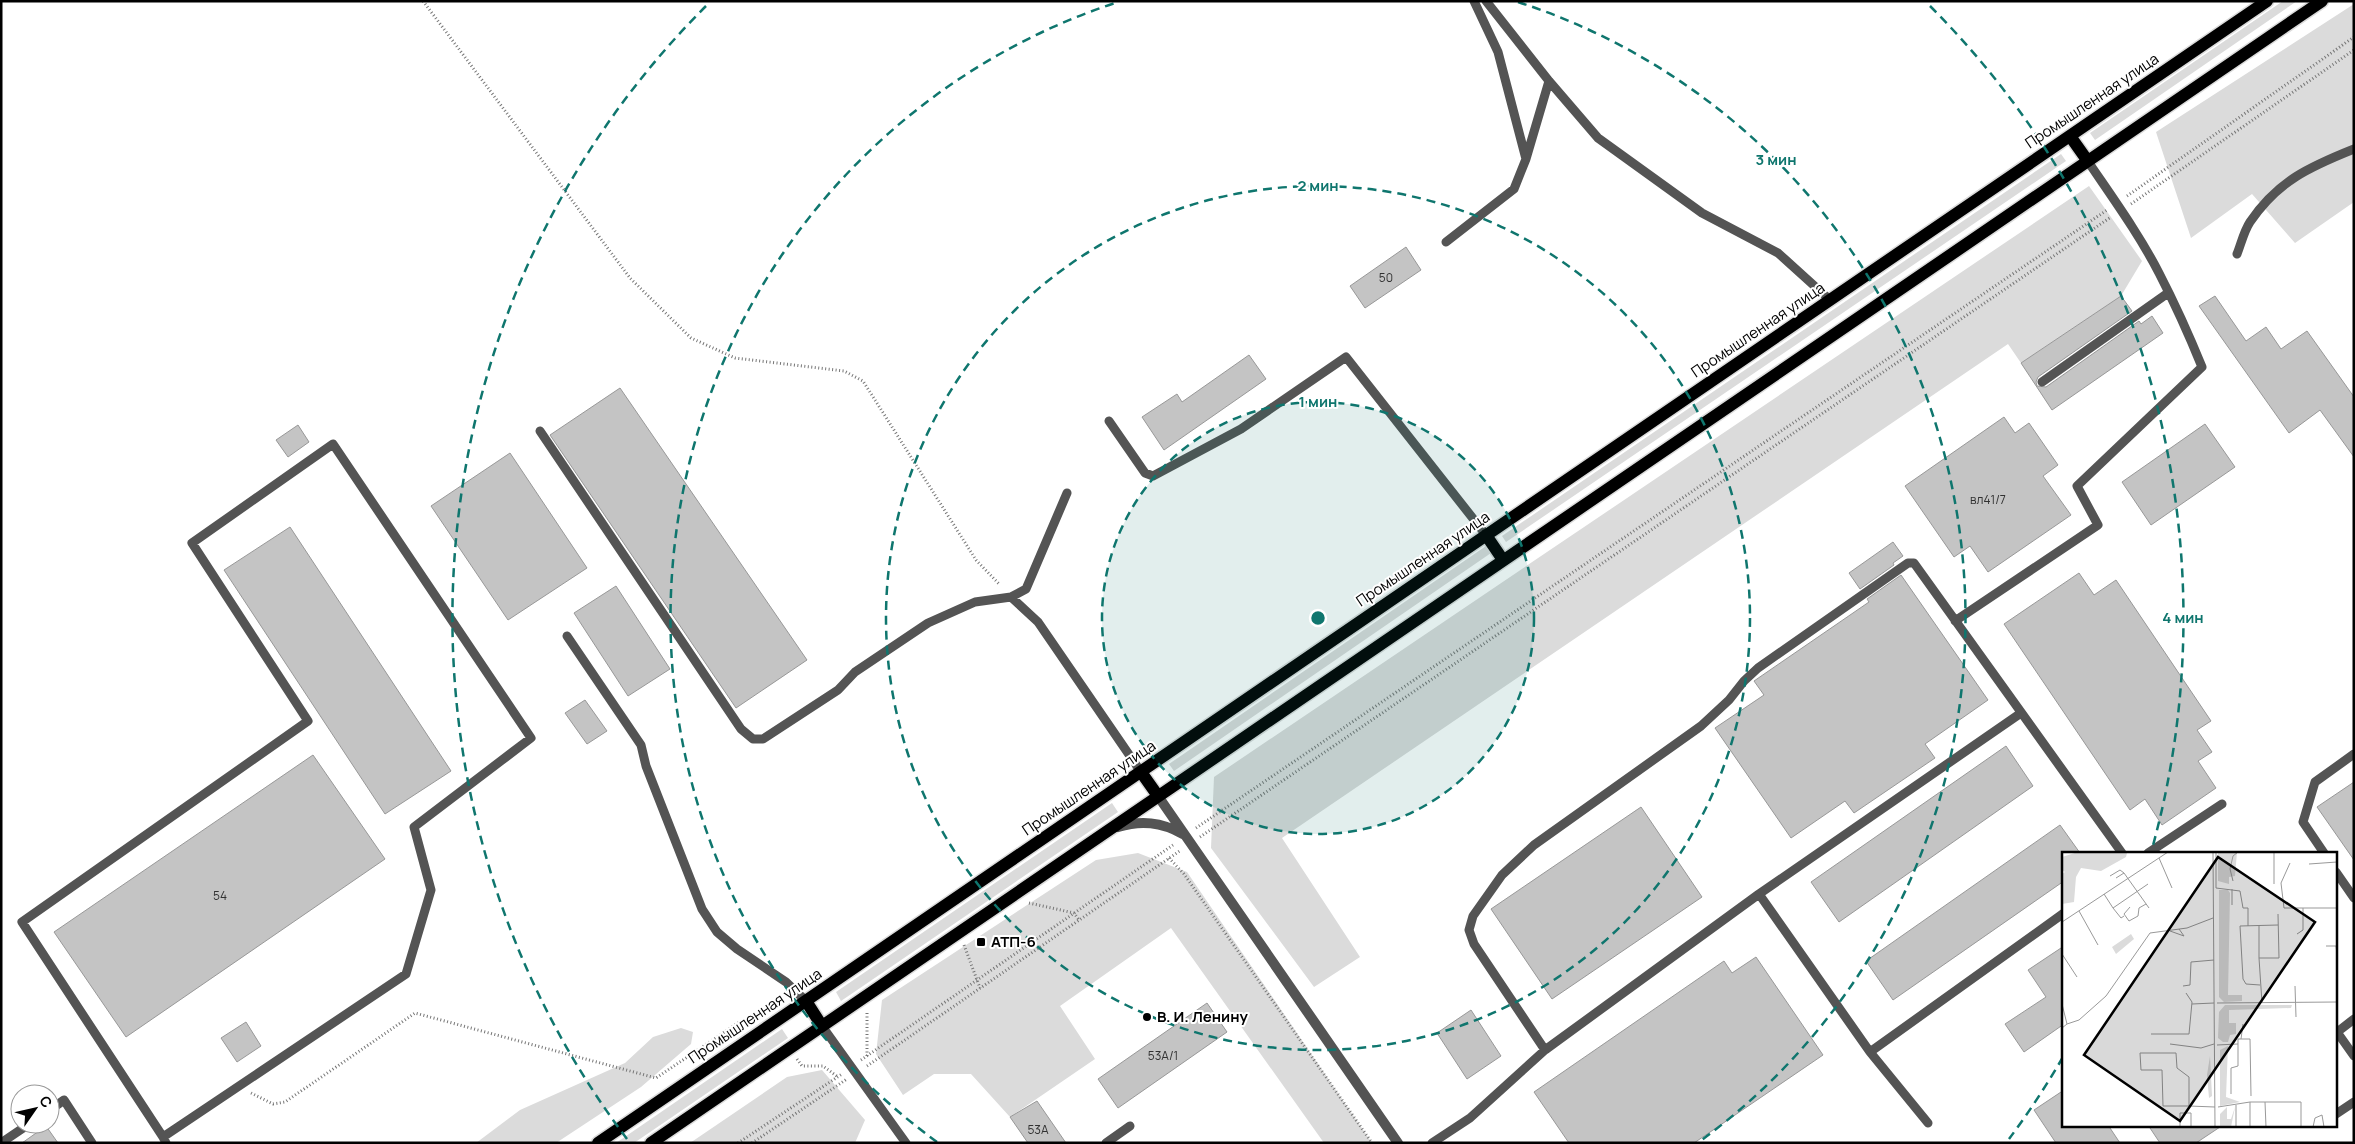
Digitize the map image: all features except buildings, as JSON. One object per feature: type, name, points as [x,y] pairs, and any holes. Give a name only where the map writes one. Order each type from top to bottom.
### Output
[{"type":"main road","name":"Промышленная улица","points":[[598,1143],[2267,1]]},
{"type":"main road","points":[[651,1143],[2322,1]]},
{"type":"main road","points":[[2070,136],[2087,160]]},
{"type":"main road","points":[[1486,535],[1503,560]]},
{"type":"main road","points":[[1141,772],[1158,796]]},
{"type":"main road","points":[[806,1001],[822,1026]]},
{"type":"street","points":[[1158,796],[1398,1143]]},
{"type":"street","points":[[1108,830],[1131,823],[1154,823],[1170,827],[1188,839]]},
{"type":"lane","points":[[1474,1],[1498,52],[1526,159]]},
{"type":"lane","points":[[1486,1],[1549,81],[1598,138],[1702,213],[1778,253],[1830,300]]},
{"type":"lane","points":[[1446,242],[1514,189],[1526,159],[1549,81]]},
{"type":"lane","points":[[2237,254],[2249,223],[2279,187],[2318,163],[2354,149]]},
{"type":"lane","points":[[1956,621],[2098,524],[2077,486],[2202,367],[2182,318],[2168,293],[2160,273],[2087,160]]},
{"type":"lane","points":[[2042,382],[2168,293]]},
{"type":"lane","points":[[1109,421],[1145,473],[1153,476],[1241,429],[1346,356],[1486,535]]},
{"type":"lane","points":[[540,431],[741,729],[753,739],[762,739],[838,690],[856,672],[928,623],[974,602],[1011,597],[1026,589],[1067,492]]},
{"type":"lane","points":[[333,444],[531,738],[414,827],[431,890],[406,974],[165,1140],[22,922],[308,721],[192,544],[333,444]]},
{"type":"lane","points":[[1545,1050],[1474,944],[1469,930],[1473,916],[1502,875],[1534,845],[1701,726],[1729,700],[1744,680],[1758,668],[1908,563],[1914,563],[2121,852]]},
{"type":"lane","points":[[1011,597],[1038,622],[1141,772]]},
{"type":"lane","points":[[567,636],[641,745],[646,766],[702,910],[718,932],[730,943],[786,982],[806,1001]]},
{"type":"lane","points":[[1432,1143],[1470,1118],[1545,1050],[1759,894],[2022,712]]},
{"type":"lane","points":[[2323,852],[2303,822],[2315,782],[2354,754]]},
{"type":"lane","points":[[2150,852],[2222,804]]},
{"type":"lane","points":[[2338,875],[2354,898]]},
{"type":"lane","points":[[1759,894],[1870,1052],[1928,1123]]},
{"type":"lane","points":[[1870,1052],[2062,914]]},
{"type":"lane","points":[[2338,1031],[2354,1019]]},
{"type":"lane","points":[[822,1026],[906,1143]]},
{"type":"lane","points":[[2338,1033],[2354,1056]]},
{"type":"lane","points":[[60,1103],[64,1100],[92,1143]]},
{"type":"lane","points":[[2338,1113],[2354,1102]]},
{"type":"lane","points":[[1106,1143],[1130,1126]]},
{"type":"lane","points":[[1,1143],[14,1134]]},
{"type":"path","points":[[423,1],[630,278],[691,338],[735,358],[844,371],[863,381],[976,560],[1011,597]]},
{"type":"path","points":[[738,1143],[838,1077],[853,1071],[867,1057],[1074,913],[1188,839],[2119,207],[2354,37]]},
{"type":"path","points":[[752,1143],[853,1071],[980,988],[1169,858],[1188,839],[2119,207],[2354,50]]},
{"type":"path","points":[[1169,858],[1184,874],[1372,1143]]},
{"type":"path","points":[[1026,902],[1074,913],[1079,920]]},
{"type":"path","points":[[956,950],[972,939]]},
{"type":"path","points":[[964,945],[980,988]]},
{"type":"path","points":[[867,1057],[868,1012]]},
{"type":"path","points":[[239,1088],[272,1104],[285,1102],[415,1013],[656,1078],[738,1023],[753,1020]]},
{"type":"path","points":[[794,1054],[802,1066],[823,1066],[838,1077]]},
{"type":"shaded area","points":[[2283,1],[2297,1],[2095,140],[2090,133]]},
{"type":"shaded area","points":[[2354,4],[2354,202],[2295,243],[2252,194],[2191,238],[2156,132]]},
{"type":"shaded area","points":[[2061,154],[2066,161],[1506,542],[1502,536]]},
{"type":"shaded area","points":[[2089,186],[2142,261],[2121,296],[2021,363],[2008,344],[1282,838],[1360,957],[1314,987],[1211,848],[1214,777]]},
{"type":"shaded area","points":[[1486,546],[1491,553],[1174,771],[1169,764]]},
{"type":"shaded area","points":[[1112,803],[1118,812],[841,1001],[836,992]]},
{"type":"shaded area","points":[[1138,853],[1187,872],[1372,1143],[1324,1143],[1171,928],[1060,1006],[1095,1059],[1010,1117],[971,1074],[934,1074],[903,1095],[876,1054],[882,1000],[1096,860]]},
{"type":"shaded area","points":[[681,1028],[693,1032],[691,1044],[641,1087],[556,1143],[476,1143],[520,1110],[625,1063],[653,1037]]},
{"type":"shaded area","points":[[782,1029],[788,1038],[634,1143],[616,1143]]},
{"type":"shaded area","points":[[822,1070],[865,1120],[855,1143],[690,1143],[787,1077]]},
{"type":"place","name":"АТП-6","points":[[981,942]]},
{"type":"place","name":"В. И. Ленину","points":[[1147,1017]]}]
